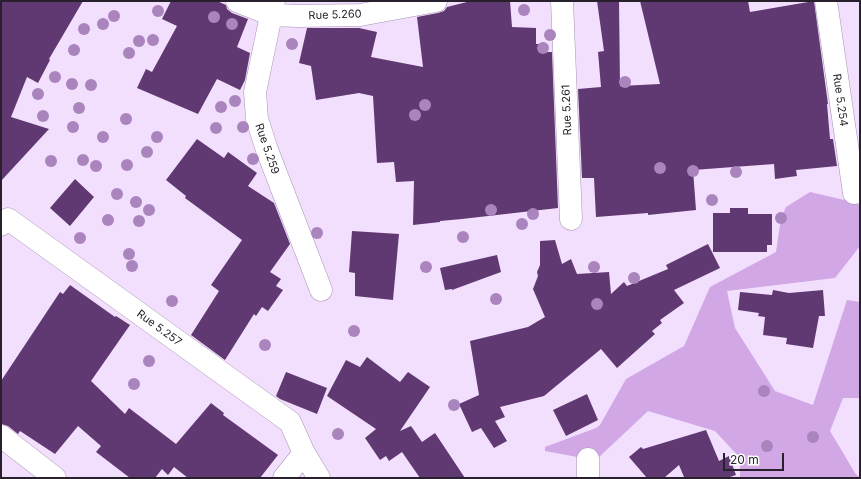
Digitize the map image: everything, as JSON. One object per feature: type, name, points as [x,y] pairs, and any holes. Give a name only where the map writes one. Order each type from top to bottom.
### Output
[{"type":"street","name":"Rue 5.260","points":[[237,1],[273,8],[297,16],[360,15],[436,1]]},
{"type":"street","name":"Rue 5.261","points":[[562,1],[571,219]]},
{"type":"street","name":"Rue 5.254","points":[[826,1],[854,193],[860,192]]},
{"type":"street","name":"Rue 5.259","points":[[273,8],[254,92],[257,119],[267,150],[320,290]]},
{"type":"street","name":"Rue 5.257","points":[[1,225],[8,219],[290,422],[304,453]]},
{"type":"street","points":[[1,436],[55,478]]},
{"type":"street","points":[[284,478],[304,453],[319,478]]},
{"type":"shaded area","points":[[810,192],[857,203],[860,207],[860,246],[835,278],[727,291],[735,328],[775,391],[813,405],[847,300],[860,302],[860,398],[843,398],[830,431],[855,473],[860,478],[738,478],[740,477],[740,458],[715,431],[648,411],[598,458],[588,459],[545,451],[545,447],[596,428],[600,425],[626,379],[684,346],[710,287],[776,252],[781,218],[786,207]]},
{"type":"building","points":[[1,1],[83,1],[49,59],[50,60],[38,83],[27,77],[11,117],[49,129],[1,181]]},
{"type":"building","points":[[171,1],[217,1],[226,5],[227,9],[232,13],[248,19],[237,47],[250,53],[245,80],[240,90],[217,79],[198,114],[137,88],[146,69],[152,72],[177,26],[162,19]]},
{"type":"building","points":[[471,1],[510,1],[512,27],[536,28],[536,44],[540,44],[540,52],[552,52],[558,208],[413,225],[414,181],[396,182],[394,162],[377,163],[373,96],[359,93],[316,100],[311,66],[299,63],[307,28],[359,28],[377,32],[371,57],[423,67],[417,17],[438,13],[444,11],[447,7]]},
{"type":"building","points":[[597,1],[619,1],[620,86],[660,84],[640,1],[748,1],[750,12],[814,1],[828,104],[830,139],[833,139],[837,166],[796,170],[797,176],[775,179],[774,164],[693,170],[696,210],[648,215],[648,213],[596,217],[594,178],[582,178],[578,89],[601,87],[598,52],[604,51]]},
{"type":"building","points":[[197,139],[224,158],[228,152],[257,173],[248,186],[274,203],[290,244],[270,272],[281,279],[276,286],[283,290],[268,311],[262,307],[256,316],[254,314],[225,360],[191,335],[219,291],[211,285],[242,240],[185,198],[186,196],[166,180]]},
{"type":"building","points":[[75,179],[94,197],[70,226],[50,208]]},
{"type":"building","points":[[730,208],[748,208],[748,214],[772,214],[772,245],[767,245],[767,252],[713,252],[713,213],[730,213]]},
{"type":"building","points":[[352,231],[399,234],[393,300],[355,296],[355,273],[349,272]]},
{"type":"building","points":[[555,240],[562,264],[571,259],[577,274],[609,272],[611,294],[624,282],[627,286],[668,269],[666,265],[708,244],[720,268],[674,290],[684,303],[660,320],[662,323],[652,331],[655,334],[617,368],[601,349],[544,396],[500,407],[505,417],[495,421],[507,441],[494,448],[481,428],[472,432],[459,404],[479,395],[470,341],[528,327],[545,317],[533,289],[540,265],[540,241]]},
{"type":"building","points":[[497,255],[501,272],[452,290],[445,290],[440,268]]},
{"type":"building","points":[[70,285],[115,317],[116,316],[130,325],[91,381],[125,414],[129,408],[176,444],[211,403],[224,413],[223,415],[278,455],[260,478],[188,478],[174,467],[168,475],[162,469],[155,478],[130,478],[96,452],[101,446],[78,426],[55,454],[20,431],[18,434],[8,426],[1,424],[1,381],[60,292],[63,294]]},
{"type":"building","points":[[773,290],[789,293],[823,290],[825,316],[819,316],[813,348],[786,344],[787,338],[763,335],[765,317],[758,316],[759,313],[738,310],[740,292],[772,295]]},
{"type":"building","points":[[367,357],[400,382],[408,372],[430,387],[400,431],[411,426],[422,442],[435,433],[465,478],[420,478],[402,452],[389,461],[386,456],[380,460],[365,438],[376,429],[327,396],[346,360],[360,367]]},
{"type":"building","points":[[286,372],[327,388],[317,414],[276,396]]},
{"type":"building","points":[[587,394],[598,420],[566,436],[553,410]]},
{"type":"building","points":[[706,430],[719,461],[729,456],[736,475],[727,478],[681,478],[684,477],[679,465],[664,478],[647,478],[629,457],[641,447],[643,449]]}]
